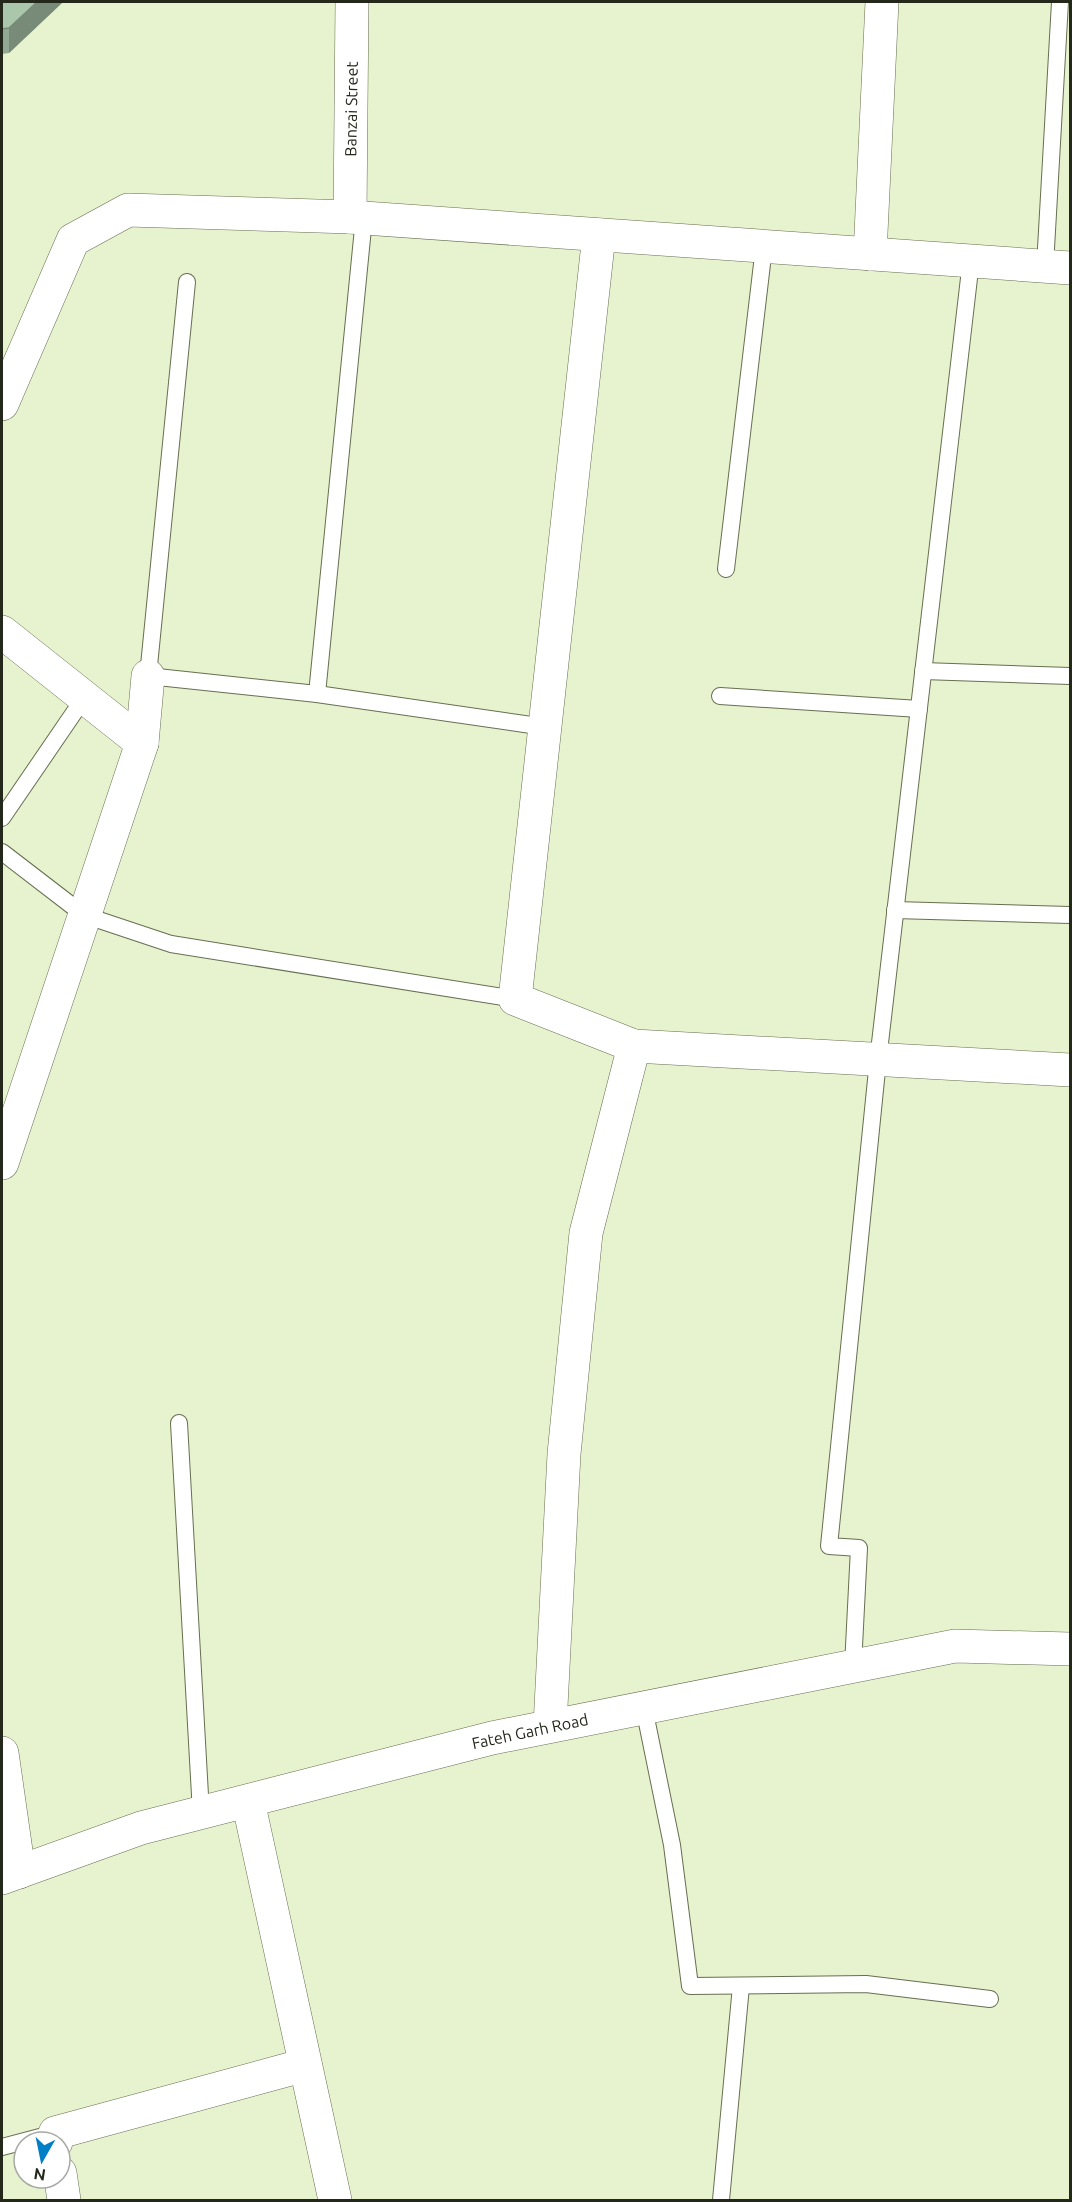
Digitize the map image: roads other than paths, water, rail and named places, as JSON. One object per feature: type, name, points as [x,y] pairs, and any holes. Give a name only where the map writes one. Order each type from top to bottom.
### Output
[{"type":"street","name":"Banzai Street","points":[[352,2],[357,218]]},
{"type":"street","points":[[870,254],[882,2]]},
{"type":"street","points":[[2,404],[73,240],[128,210],[357,218],[1058,267]]},
{"type":"street","points":[[599,235],[515,999],[634,1046],[1071,1070]]},
{"type":"street","points":[[2,632],[142,743]]},
{"type":"street","points":[[2,1163],[142,743],[148,676]]},
{"type":"street","points":[[550,1726],[564,1454],[586,1233],[634,1046]]},
{"type":"street","name":"Fateh Garh Road","points":[[10,1875],[141,1828],[492,1738],[955,1646],[1071,1649]]},
{"type":"street","points":[[2,1753],[10,1875]]},
{"type":"street","points":[[248,1801],[335,2200]]},
{"type":"street","points":[[72,2133],[305,2065]]},
{"type":"lane","points":[[1058,267],[1060,2]]},
{"type":"lane","points":[[317,694],[357,218]]},
{"type":"lane","points":[[726,569],[764,247]]},
{"type":"lane","points":[[853,1666],[859,1548],[829,1546],[878,1060],[971,261]]},
{"type":"lane","points":[[187,282],[148,676],[317,694],[545,727]]},
{"type":"lane","points":[[923,671],[1071,676]]},
{"type":"lane","points":[[720,696],[919,709]]},
{"type":"lane","points":[[2,818],[84,698]]},
{"type":"lane","points":[[2,852],[84,915],[171,944],[515,999]]},
{"type":"lane","points":[[896,910],[1071,915]]},
{"type":"lane","points":[[179,1423],[201,1813]]},
{"type":"lane","points":[[644,1708],[672,1845],[690,1986],[866,1984],[990,1999]]},
{"type":"lane","points":[[721,2200],[741,1986]]}]
